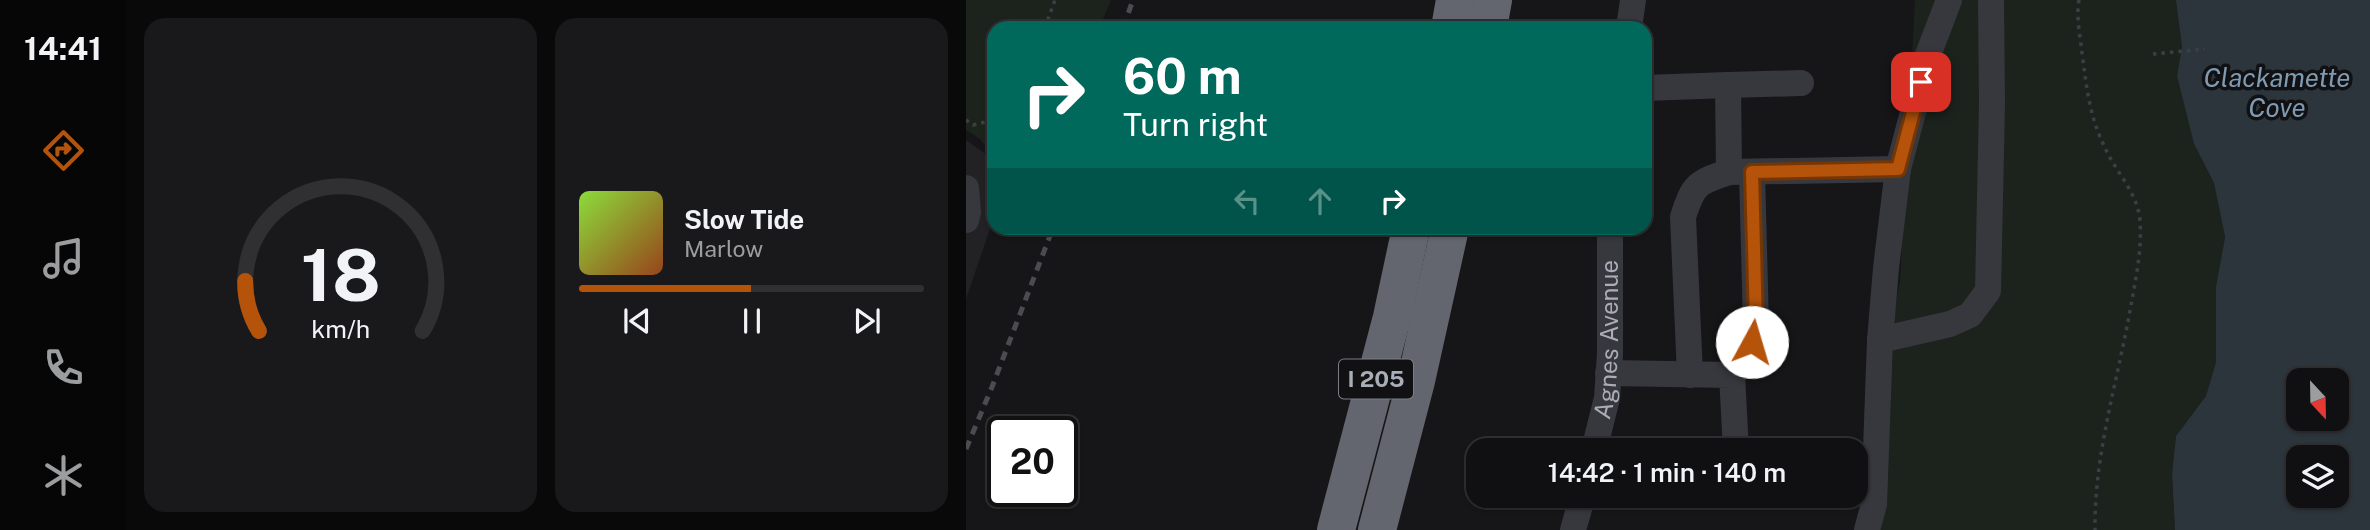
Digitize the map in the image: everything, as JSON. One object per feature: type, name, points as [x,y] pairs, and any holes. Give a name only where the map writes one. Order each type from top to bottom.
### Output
[{"type":"highway","points":[[1451,21],[1455,0]]},
{"type":"highway","points":[[1489,21],[1493,0]]},
{"type":"highway","name":"I 205","points":[[1336,530],[1392,317],[1410,235]]},
{"type":"highway","name":"I 205","points":[[1377,530],[1419,369],[1448,235]]},
{"type":"street","points":[[1630,21],[1633,0]]},
{"type":"street","points":[[1867,530],[1874,504],[1880,340],[1898,169],[1928,55],[1949,0]]},
{"type":"street","points":[[1880,340],[1950,324],[1970,315],[1988,291],[1991,0]]},
{"type":"street","points":[[1652,88],[1801,83]]},
{"type":"street","points":[[1608,373],[1732,375],[1748,359],[1756,325],[1741,172],[1728,85]]},
{"type":"street","points":[[1690,375],[1683,216],[1691,192],[1706,179],[1741,172],[1898,169]]},
{"type":"street","points":[[966,188],[966,220]]},
{"type":"street","name":"Agnes Avenue","points":[[1597,438],[1606,398],[1608,373],[1610,235]]},
{"type":"street","points":[[1732,375],[1735,438]]},
{"type":"street","points":[[1573,530],[1579,508]]},
{"type":"path","points":[[1048,21],[1055,0]]},
{"type":"path","points":[[2080,0],[2080,33],[2088,103],[2094,125],[2105,148],[2134,199],[2140,217],[2141,239],[2127,329],[2100,458],[2095,492],[2095,530]]},
{"type":"path","points":[[2153,54],[2205,50]]},
{"type":"path","points":[[966,120],[973,125],[987,122]]},
{"type":"shaded area","points":[[966,0],[1111,0],[1102,21],[987,21],[987,148],[980,139],[966,130]]},
{"type":"shaded area","points":[[1915,0],[2176,0],[2182,47],[2177,76],[2194,144],[2214,183],[2225,237],[2216,287],[2216,362],[2206,396],[2176,436],[2172,474],[2175,530],[1871,530],[1888,342],[1900,281]]},
{"type":"shaded area","points":[[966,140],[987,155],[988,235],[966,299]]},
{"type":"water","name":"Clackamette Cove","points":[[2176,0],[2370,0],[2370,530],[2175,530],[2172,474],[2176,436],[2206,396],[2216,362],[2216,287],[2225,237],[2214,183],[2194,144],[2177,76],[2182,47]]},
{"type":"railway","points":[[1126,21],[1133,0]]},
{"type":"railway","points":[[966,449],[1050,235]]},
{"type":"route","points":[[1752,342],[1756,325],[1752,172],[1898,169],[1921,82]]}]
